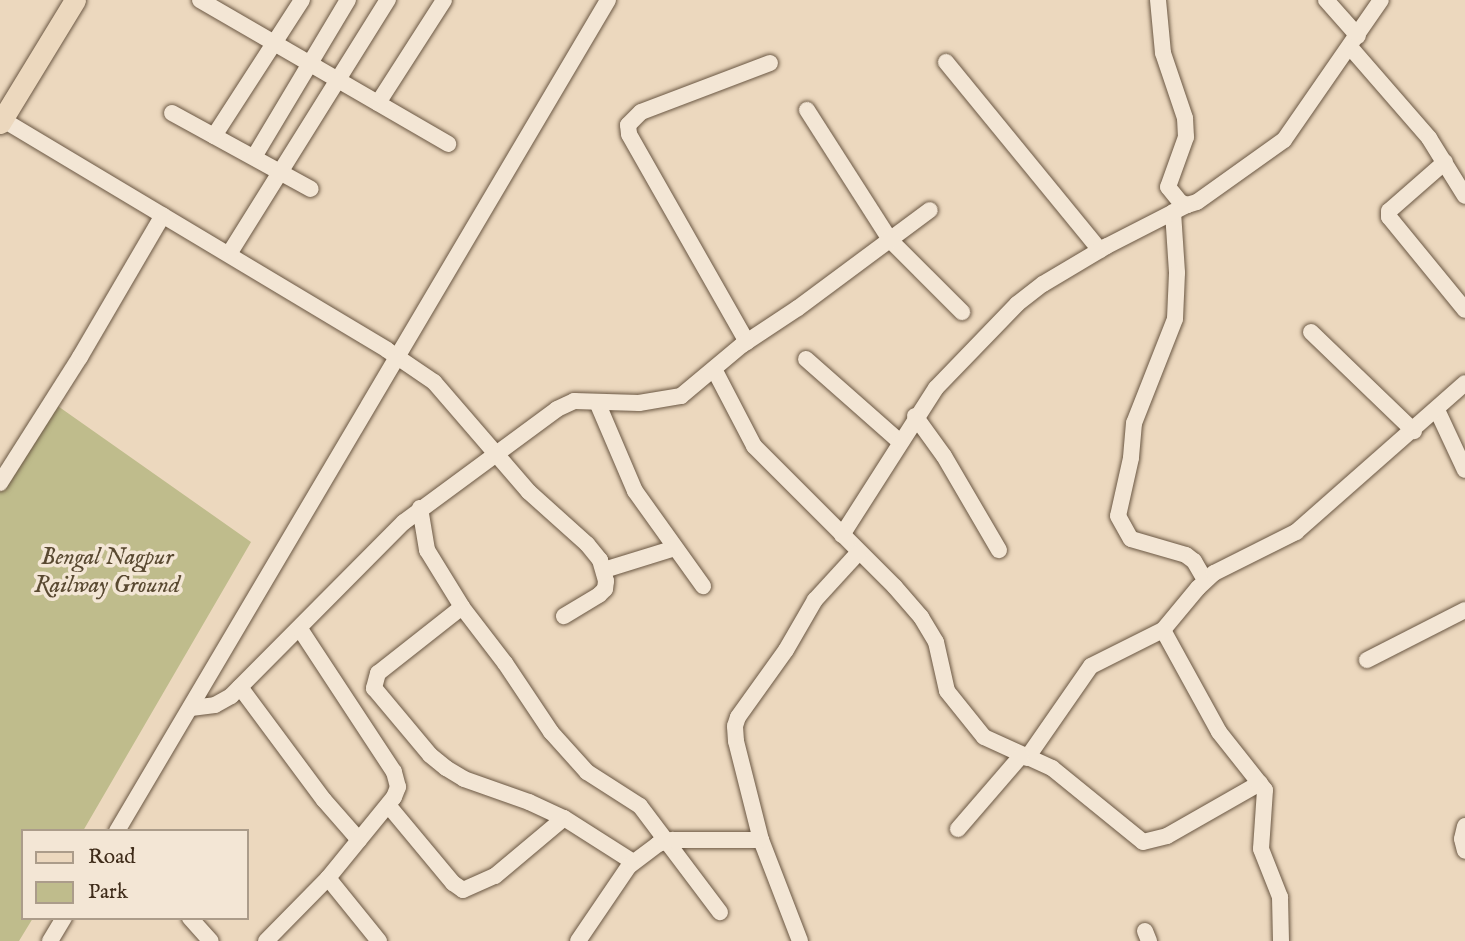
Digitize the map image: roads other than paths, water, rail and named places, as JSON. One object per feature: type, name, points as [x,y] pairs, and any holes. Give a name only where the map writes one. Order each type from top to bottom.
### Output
[{"type":"main road","points":[[0,120],[75,0]]},
{"type":"street","points":[[200,0],[447,144]]},
{"type":"street","points":[[214,136],[302,0]]},
{"type":"street","points":[[254,157],[348,0]]},
{"type":"street","points":[[229,254],[388,0]]},
{"type":"street","points":[[378,103],[444,0]]},
{"type":"street","points":[[118,829],[395,356],[608,0]]},
{"type":"street","points":[[1158,0],[1163,53],[1185,118],[1186,137],[1168,187],[1180,202],[1177,307],[1134,423],[1131,458],[1118,516],[1131,539],[1186,555],[1194,561],[1205,580]]},
{"type":"street","points":[[1326,0],[1354,42],[1429,138],[1465,196]]},
{"type":"street","points":[[842,535],[915,416],[936,388],[1017,304],[1043,284],[1100,250],[1180,208],[1197,202],[1284,140],[1381,0]]},
{"type":"street","points":[[946,62],[1100,250]]},
{"type":"street","points":[[747,342],[629,134],[628,125],[641,112],[770,63]]},
{"type":"street","points":[[807,110],[890,240],[962,313]]},
{"type":"street","points":[[172,113],[311,189]]},
{"type":"street","points":[[0,120],[229,254],[434,382],[530,492],[587,544],[604,570],[606,581],[599,595],[564,616]]},
{"type":"street","points":[[1445,162],[1389,211],[1389,217],[1465,310]]},
{"type":"street","points":[[191,708],[223,702],[300,629],[371,554],[421,508],[495,452],[568,403],[665,401],[681,396],[747,342],[930,210]]},
{"type":"street","points":[[0,483],[80,357],[163,215]]},
{"type":"street","points":[[1311,332],[1414,431]]},
{"type":"street","points":[[806,359],[900,442]]},
{"type":"street","points":[[715,370],[754,446],[895,587],[928,626],[936,642],[944,683],[956,705],[984,737],[1052,768],[1143,842],[1167,836],[1260,783]]},
{"type":"street","points":[[958,830],[1024,757],[1091,666],[1163,630],[1205,580],[1296,532],[1414,431],[1465,383]]},
{"type":"street","points":[[597,402],[635,491],[703,586]]},
{"type":"street","points":[[1437,410],[1465,470]]},
{"type":"street","points":[[915,416],[944,456],[999,550]]},
{"type":"street","points":[[421,508],[427,550],[462,607],[551,732],[587,772],[640,806],[720,912]]},
{"type":"street","points":[[604,570],[675,548]]},
{"type":"street","points":[[800,941],[761,840],[736,741],[738,717],[786,650],[815,600],[859,552]]},
{"type":"street","points":[[462,607],[377,673],[374,688],[430,755],[446,768],[464,779],[529,802],[564,818],[633,862]]},
{"type":"street","points":[[1367,660],[1465,610]]},
{"type":"street","points":[[266,941],[328,878],[388,806],[398,787],[394,772],[300,629]]},
{"type":"street","points":[[1163,630],[1219,732],[1260,783],[1266,798],[1261,849],[1280,897],[1281,941]]},
{"type":"street","points":[[240,687],[324,800],[359,840]]},
{"type":"street","points":[[388,806],[458,888],[463,890],[495,876],[564,818]]},
{"type":"street","points":[[1465,826],[1462,839],[1465,851]]},
{"type":"street","points":[[582,939],[633,862],[667,842],[761,840]]},
{"type":"street","points":[[328,878],[379,941]]},
{"type":"street","points":[[50,941],[63,920]]},
{"type":"street","points":[[192,920],[211,941]]},
{"type":"park label","name":"Bengal Nagpur Railway Ground","points":[[107,572]]}]
